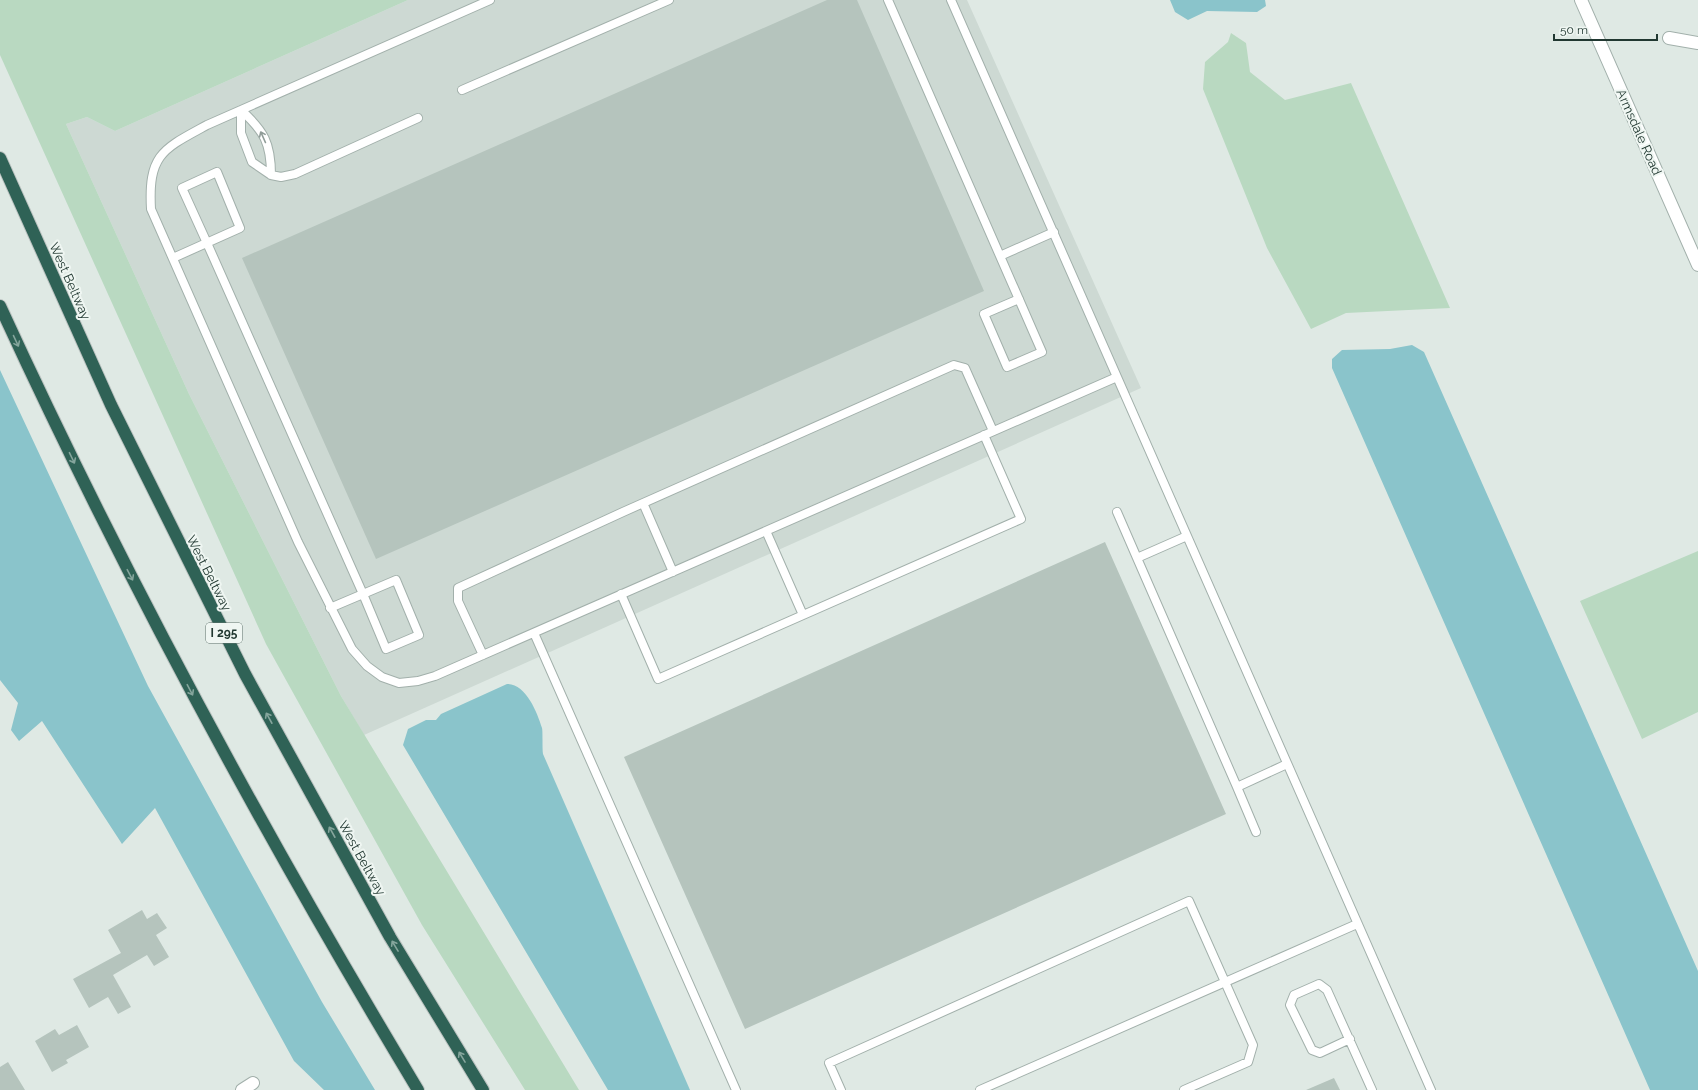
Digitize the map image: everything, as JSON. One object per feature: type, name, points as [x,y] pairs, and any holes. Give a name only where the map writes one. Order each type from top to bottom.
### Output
[{"type":"highway","name":"West Beltway","points":[[0,158],[111,405],[231,647],[390,937],[483,1090]]},
{"type":"highway","points":[[0,306],[115,548],[198,705],[339,959],[418,1090]]},
{"type":"street","name":"Armsdale Road","points":[[1581,0],[1698,265]]},
{"type":"street","points":[[1669,38],[1696,44],[1698,43]]},
{"type":"street","points":[[242,1090],[253,1083]]},
{"type":"lane","points":[[490,0],[207,125],[170,145],[158,158],[150,189],[151,209],[298,542],[352,649],[367,666],[382,677],[399,683],[418,681],[435,676],[1117,377]]},
{"type":"lane","points":[[462,90],[669,0]]},
{"type":"lane","points":[[888,0],[1019,299],[1042,352],[1007,367],[984,314],[1019,299]]},
{"type":"lane","points":[[950,0],[1054,232],[1431,1090]]},
{"type":"lane","points":[[241,110],[258,126],[271,155],[271,175]]},
{"type":"lane","points":[[241,110],[241,133],[252,162],[271,175],[281,177],[295,174],[418,118]]},
{"type":"lane","points":[[173,258],[206,243],[240,228],[216,172],[182,188],[206,243],[363,594],[386,649],[419,634],[396,580],[363,594],[330,608]]},
{"type":"lane","points":[[1000,256],[1054,232]]},
{"type":"lane","points":[[483,655],[458,600],[458,588],[643,503],[954,366],[965,368],[993,431]]},
{"type":"lane","points":[[621,594],[658,679],[1021,519],[984,435]]},
{"type":"lane","points":[[643,503],[673,572]]},
{"type":"lane","points":[[1117,512],[1256,832]]},
{"type":"lane","points":[[766,531],[803,615]]},
{"type":"lane","points":[[1137,558],[1187,536]]},
{"type":"lane","points":[[534,633],[736,1090]]},
{"type":"lane","points":[[1236,787],[1287,764]]},
{"type":"lane","points":[[841,1090],[829,1063],[1189,901],[1253,1045],[1248,1062],[1184,1090]]},
{"type":"lane","points":[[980,1090],[1357,924]]},
{"type":"lane","points":[[1350,1039],[1320,1053],[1312,1050],[1290,1005],[1294,995],[1319,984],[1327,990],[1350,1039],[1372,1090]]},
{"type":"shaded area","points":[[408,0],[967,0],[1141,388],[364,735],[341,696],[189,394],[66,124],[87,117],[115,131]]},
{"type":"green space","points":[[0,0],[408,0],[115,131],[87,117],[66,124],[189,394],[341,696],[579,1090],[525,1090],[422,925],[266,644],[0,55]]},
{"type":"green space","points":[[1231,33],[1246,43],[1250,72],[1285,100],[1351,83],[1450,308],[1346,313],[1311,329],[1267,248],[1203,89],[1205,62],[1228,42]]},
{"type":"green space","points":[[1698,551],[1698,712],[1642,739],[1580,601]]},
{"type":"water","points":[[1170,0],[1265,0],[1266,6],[1257,12],[1207,11],[1188,20],[1175,12]]},
{"type":"water","points":[[1412,345],[1424,352],[1698,971],[1698,1090],[1650,1090],[1332,368],[1332,359],[1342,350],[1390,349]]},
{"type":"water","points":[[0,370],[148,686],[322,1002],[375,1090],[324,1090],[294,1061],[155,808],[122,844],[42,721],[19,741],[11,730],[18,703],[0,680]]},
{"type":"water","points":[[507,684],[514,685],[520,689],[534,707],[542,730],[543,754],[690,1090],[608,1090],[403,745],[408,729],[426,720],[436,720],[441,714]]},
{"type":"building","points":[[827,0],[857,0],[984,291],[376,559],[242,258]]},
{"type":"building","points":[[1105,542],[1226,814],[745,1029],[624,757]]},
{"type":"building","points":[[142,910],[147,919],[157,913],[167,928],[156,935],[169,957],[154,966],[147,955],[113,975],[131,1007],[118,1014],[108,997],[89,1008],[73,979],[121,953],[108,930]]},
{"type":"building","points":[[77,1025],[89,1047],[66,1060],[68,1063],[52,1072],[35,1041],[55,1029],[59,1035]]},
{"type":"building","points":[[8,1062],[25,1090],[0,1090],[0,1067]]},
{"type":"building","points":[[1334,1078],[1340,1090],[1306,1090]]}]
